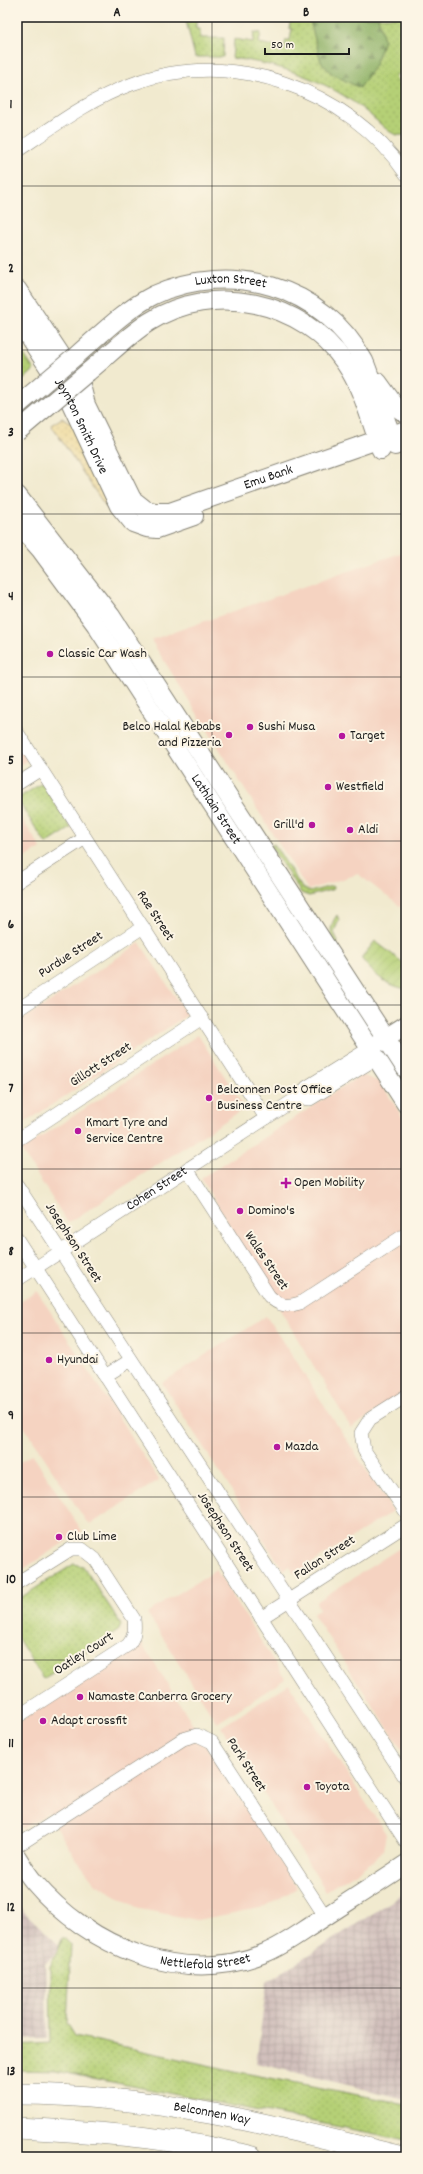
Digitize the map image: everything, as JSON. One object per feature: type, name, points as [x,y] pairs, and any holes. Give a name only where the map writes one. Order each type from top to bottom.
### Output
[{"type":"main road","name":"Luxton Street","points":[[17,406],[135,307],[153,296],[191,282],[230,278],[268,284],[301,298],[321,310],[347,336],[364,361],[393,441]]},
{"type":"main road","name":"Joynton Smith Drive","points":[[17,289],[81,386],[86,405],[132,499]]},
{"type":"main road","name":"Luxton Street","points":[[17,432],[148,322],[175,310],[201,302],[223,301],[262,305],[281,311],[301,321],[330,344],[345,363],[393,441]]},
{"type":"main road","name":"Joynton Smith Drive","points":[[17,319],[68,397],[119,506],[133,523],[147,528]]},
{"type":"main road","points":[[364,361],[392,402],[406,414]]},
{"type":"main road","name":"Emu Bank","points":[[132,499],[146,510],[155,512],[170,512],[393,441]]},
{"type":"main road","name":"Emu Bank","points":[[147,528],[157,529],[174,524],[393,441]]},
{"type":"main road","name":"Lathlain Street","points":[[17,495],[111,616],[395,1042],[406,1068]]},
{"type":"main road","name":"Lathlain Street","points":[[17,522],[40,549],[104,638],[406,1104]]},
{"type":"main road","points":[[17,530],[40,549]]},
{"type":"main road","name":"Cohen Street","points":[[373,1053],[395,1042],[406,1025]]},
{"type":"main road","name":"Nettlefold Street","points":[[17,1856],[33,1881],[75,1921],[117,1946],[161,1962],[191,1966],[236,1962],[277,1948],[406,1864]]},
{"type":"main road","name":"Belconnen Way","points":[[17,2094],[124,2100],[180,2107],[255,2121],[402,2157]]},
{"type":"main road","points":[[17,2128],[135,2137],[197,2145],[252,2157]]},
{"type":"street","points":[[17,151],[93,101],[109,93],[154,77],[211,70],[250,74],[277,80],[323,99],[360,124],[402,160],[406,174]]},
{"type":"street","name":"Rae Street","points":[[17,732],[266,1118]]},
{"type":"street","points":[[17,784],[41,769]]},
{"type":"street","points":[[17,882],[86,838]]},
{"type":"street","name":"Purdue Street","points":[[17,1010],[143,927]]},
{"type":"street","name":"Gillott Street","points":[[17,1140],[202,1018]]},
{"type":"street","name":"Cohen Street","points":[[17,1280],[297,1098],[310,1099],[373,1053]]},
{"type":"street","name":"Wales Street","points":[[187,1169],[269,1296],[275,1302],[284,1306],[300,1303],[406,1234]]},
{"type":"street","name":"Josephson Street","points":[[17,1184],[60,1252],[406,1779]]},
{"type":"street","name":"Josephson Street","points":[[17,1239],[406,1842]]},
{"type":"street","points":[[105,1376],[131,1360]]},
{"type":"street","points":[[406,1396],[370,1419],[361,1433],[364,1450],[406,1512]]},
{"type":"street","name":"Fallon Street","points":[[261,1618],[406,1525]]},
{"type":"street","name":"Oatley Court","points":[[17,1583],[71,1549],[82,1549],[96,1559],[134,1619],[136,1630],[128,1645],[17,1717]]},
{"type":"street","name":"Park Street","points":[[17,1846],[183,1739],[197,1735],[212,1742],[325,1916]]},
{"type":"shaded area","points":[[406,551],[406,911],[358,874],[308,890],[151,640]]},
{"type":"shaded area","points":[[17,744],[28,760],[17,766]]},
{"type":"shaded area","points":[[17,812],[41,848],[17,863]]},
{"type":"shaded area","points":[[140,943],[187,1015],[17,1128],[17,1023]]},
{"type":"shaded area","points":[[198,1035],[245,1108],[68,1223],[21,1150]]},
{"type":"shaded area","points":[[361,1075],[380,1082],[406,1123],[406,1392],[351,1428],[201,1178]]},
{"type":"shaded area","name":"Hyundai","points":[[37,1291],[159,1480],[91,1524],[86,1521],[17,1416],[17,1304]]},
{"type":"shaded area","name":"Mazda","points":[[266,1316],[393,1511],[295,1574],[290,1566],[283,1570],[162,1383]]},
{"type":"shaded area","points":[[32,1454],[82,1531],[17,1573],[17,1464]]},
{"type":"shaded area","points":[[406,1544],[406,1756],[313,1614],[319,1609],[316,1602]]},
{"type":"shaded area","points":[[216,1570],[285,1679],[217,1723],[147,1613]]},
{"type":"shaded area","points":[[142,1644],[297,1888],[265,1907],[197,1920],[140,1909],[96,1884],[75,1858],[48,1813],[23,1829],[17,1820],[17,1723]]},
{"type":"shaded area","name":"Toyota","points":[[289,1684],[386,1834],[383,1850],[375,1860],[326,1891],[221,1727]]},
{"type":"shaded area","points":[[406,1892],[406,2099],[256,2063],[267,1982]]},
{"type":"shaded area","points":[[17,1905],[61,1947],[45,1964],[48,2038],[17,2039]]},
{"type":"green space","points":[[185,17],[196,17],[196,29],[200,29],[200,38],[224,38],[223,57],[195,57]]},
{"type":"green space","points":[[284,17],[406,17],[406,69],[395,76],[406,95],[406,134],[398,135],[390,132],[362,108],[310,78],[272,66],[232,58],[234,39],[253,42],[254,32],[261,33],[259,43],[284,48],[286,40],[290,40],[292,29],[289,28],[291,19]]},
{"type":"green space","points":[[309,17],[378,17],[384,40],[375,65],[360,88],[332,74],[321,62]]},
{"type":"green space","points":[[17,344],[34,370],[22,381],[17,373]]},
{"type":"green space","points":[[42,783],[71,828],[46,844],[17,799]]},
{"type":"green space","points":[[274,844],[302,888],[310,892],[332,886],[334,889],[309,896],[301,893],[270,846]]},
{"type":"green space","points":[[337,915],[339,920],[334,932],[338,942],[336,946],[331,935],[331,927]]},
{"type":"green space","points":[[375,941],[406,965],[406,989],[392,985],[380,978],[361,958]]},
{"type":"green space","points":[[74,1564],[83,1566],[121,1624],[118,1631],[43,1679],[17,1637],[17,1600]]},
{"type":"green space","points":[[63,1937],[71,1945],[67,2023],[75,2036],[244,2073],[406,2104],[406,2140],[56,2071],[17,2070],[17,2045],[51,2043],[50,1967]]},
{"type":"green space","points":[[17,2150],[123,2157],[17,2157]]},
{"type":"sand","points":[[62,418],[69,423],[72,422],[111,506],[106,507],[51,425]]},
{"type":"place","name":"Classic Car Wash","points":[[50,654]]},
{"type":"place","name":"Sushi Musa","points":[[250,727]]},
{"type":"place","name":"Belco Halal Kebabs and Pizzeria","points":[[229,735]]},
{"type":"place","name":"Target","points":[[342,736]]},
{"type":"place","name":"Westfield","points":[[328,787]]},
{"type":"place","name":"Grill'd","points":[[312,825]]},
{"type":"place","name":"Aldi","points":[[350,830]]},
{"type":"place","name":"Belconnen Post Office Business Centre","points":[[209,1098]]},
{"type":"place","name":"Kmart Tyre and Service Centre","points":[[78,1131]]},
{"type":"place","name":"Open Mobility","points":[[286,1183]]},
{"type":"place","name":"Domino's","points":[[240,1211]]},
{"type":"place","name":"Hyundai","points":[[49,1360]]},
{"type":"place","name":"Mazda","points":[[277,1447]]},
{"type":"place","name":"Club Lime","points":[[59,1537]]},
{"type":"place","name":"Namaste Canberra Grocery","points":[[80,1697]]},
{"type":"place","name":"Adapt crossfit","points":[[43,1721]]},
{"type":"place","name":"Toyota","points":[[307,1787]]}]
